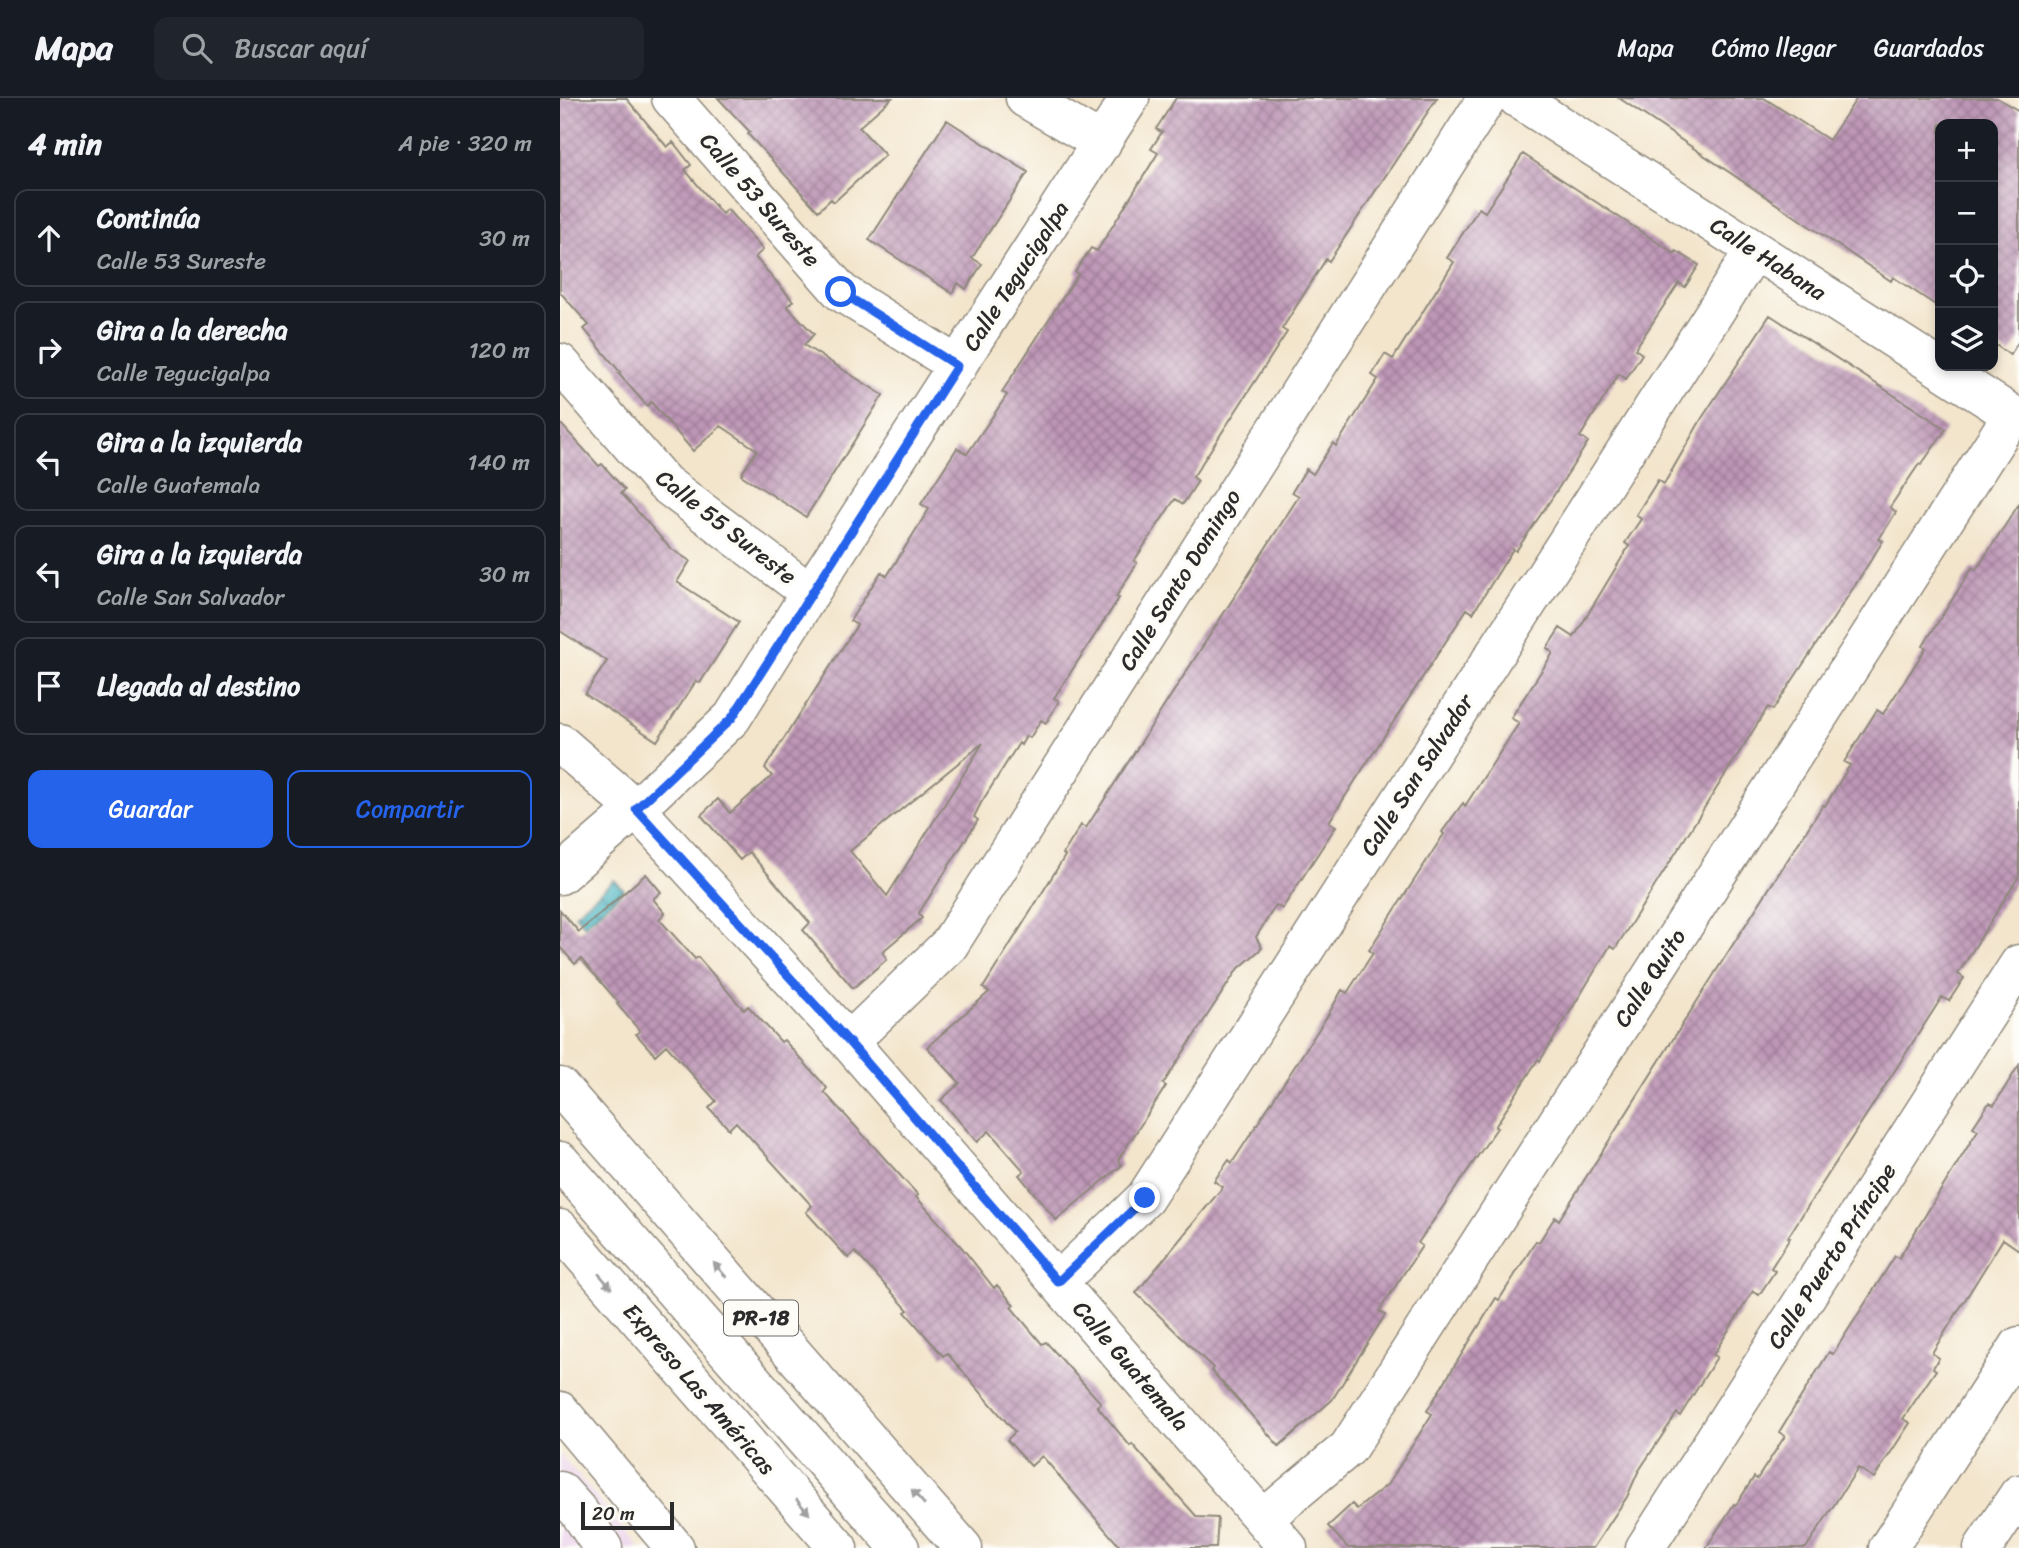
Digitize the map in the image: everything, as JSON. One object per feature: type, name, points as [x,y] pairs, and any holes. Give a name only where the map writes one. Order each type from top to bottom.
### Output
[{"type":"main road","name":"Calle 53 Sureste","points":[[671,98],[841,292],[957,366]]},
{"type":"main road","points":[[1025,98],[1102,143]]},
{"type":"main road","name":"Calle Tegucigalpa","points":[[560,875],[636,809],[732,718],[1130,98]]},
{"type":"main road","name":"Calle Santo Domingo","points":[[849,1042],[948,945],[1487,98]]},
{"type":"main road","name":"Calle Habana","points":[[1517,98],[2016,417]]},
{"type":"main road","name":"Calle San Salvador","points":[[1058,1282],[1145,1198],[1754,251]]},
{"type":"main road","name":"Calle 55 Sureste","points":[[560,363],[664,483],[810,593]]},
{"type":"main road","name":"Calle Quito","points":[[1263,1519],[1348,1448],[2016,417]]},
{"type":"main road","name":"Calle Guatemala","points":[[560,743],[636,809],[849,1042],[1289,1548]]},
{"type":"main road","name":"Calle Puerto Príncipe","points":[[1645,1548],[2019,964]]},
{"type":"main road","name":"PR-18","points":[[560,1087],[963,1548]]},
{"type":"main road","points":[[560,1161],[900,1548]]},
{"type":"main road","name":"Expreso Las Américas","points":[[560,1229],[838,1548]]},
{"type":"main road","points":[[1888,1548],[2019,1346]]},
{"type":"main road","points":[[560,1411],[676,1548]]},
{"type":"main road","points":[[560,1491],[579,1512],[596,1545]]},
{"type":"main road","points":[[1983,1548],[2019,1494]]},
{"type":"shaded area","points":[[560,1454],[639,1548],[560,1548]]},
{"type":"water","points":[[614,880],[624,890],[584,925],[575,914]]},
{"type":"building","points":[[560,98],[626,98],[667,147],[673,142],[691,165],[685,170],[722,214],[727,209],[763,250],[755,257],[793,301],[787,306],[814,334],[804,345],[883,395],[806,517],[741,475],[757,450],[721,426],[693,451],[651,402],[647,406],[618,373],[620,372],[584,329],[589,325],[560,292]]},
{"type":"building","points":[[718,98],[892,98],[859,127],[885,155],[834,202],[831,199],[818,211]]},
{"type":"building","points":[[1176,98],[1437,98],[1329,261],[1326,259],[1282,329],[1287,332],[1193,477],[1198,481],[1183,504],[1175,499],[1134,561],[1137,563],[1116,597],[1119,598],[1054,698],[1059,701],[1046,723],[1041,720],[1030,738],[1026,736],[1021,745],[1019,743],[981,803],[974,817],[978,820],[919,913],[922,918],[882,952],[887,959],[853,988],[803,930],[810,923],[749,852],[740,860],[701,815],[718,799],[730,813],[772,776],[765,768],[857,625],[850,621],[881,572],[887,576],[929,509],[921,504],[957,448],[967,454],[1007,395],[1002,392],[1078,274],[1075,272],[1091,248],[1097,251],[1158,153],[1151,149],[1162,132],[1156,129]],"holes":[[[983,743],[887,896],[850,851]]]},
{"type":"building","points":[[1619,98],[1764,98],[1829,140],[1857,98],[1997,98],[2019,111],[2019,341],[2010,355],[1998,347],[1998,119],[1935,119],[1935,305],[1893,277],[1891,281]]},
{"type":"building","points":[[947,120],[1028,172],[972,258],[982,264],[966,289],[958,283],[952,293],[869,240]]},
{"type":"building","points":[[1523,154],[1675,254],[1676,251],[1699,265],[1685,287],[1679,283],[1635,349],[1642,354],[1626,379],[1619,374],[1580,437],[1588,442],[1552,498],[1516,551],[1513,549],[1473,613],[1467,609],[1355,781],[1329,822],[1336,826],[1282,909],[1276,905],[1256,937],[1262,948],[1237,970],[1201,1025],[1163,1084],[1166,1086],[1118,1160],[1122,1165],[1056,1220],[1019,1175],[1024,1171],[989,1131],[977,1142],[941,1100],[960,1083],[927,1047],[989,992],[983,988],[1065,856],[1063,854],[1081,825],[1086,828],[1299,496],[1292,492],[1306,469],[1313,474],[1333,443],[1336,446],[1378,379],[1372,375],[1385,354],[1393,359],[1454,262],[1447,258],[1479,208],[1485,212]]},
{"type":"building","points":[[1770,315],[1946,429],[1890,507],[1896,512],[1879,539],[1883,541],[1850,593],[1773,710],[1768,707],[1615,949],[1610,946],[1540,1061],[1538,1059],[1495,1127],[1497,1128],[1418,1243],[1422,1246],[1379,1311],[1385,1315],[1332,1400],[1279,1446],[1211,1370],[1213,1368],[1136,1293],[1223,1187],[1214,1181],[1229,1160],[1232,1163],[1342,990],[1347,993],[1373,953],[1369,950],[1444,834],[1442,832],[1463,803],[1465,806],[1519,723],[1511,718],[1553,653],[1547,648],[1560,628],[1574,637],[1629,546],[1625,543],[1641,519],[1636,515],[1658,480],[1664,484],[1702,418]]},
{"type":"building","points":[[560,423],[625,490],[621,493],[670,548],[690,561],[677,582],[739,622],[700,683],[696,681],[657,741],[585,694],[607,661],[560,631]]},
{"type":"building","points":[[2019,504],[2019,876],[1958,974],[1964,978],[1949,1001],[1942,997],[1788,1237],[1790,1238],[1771,1268],[1775,1271],[1759,1295],[1753,1291],[1713,1355],[1717,1357],[1680,1416],[1677,1413],[1638,1472],[1627,1497],[1593,1548],[1348,1548],[1328,1526],[1352,1504],[1357,1509],[1388,1484],[1432,1414],[1427,1411],[1496,1298],[1499,1300],[1536,1241],[1539,1242],[1555,1217],[1559,1220],[1730,949],[1823,805],[1825,806],[1850,765],[1844,762],[1877,710],[1883,714],[1926,648],[1923,646],[1972,568],[1976,570]]},
{"type":"building","points":[[646,874],[661,892],[653,899],[665,913],[659,919],[695,959],[698,957],[744,1010],[748,1006],[781,1042],[784,1040],[827,1088],[824,1092],[918,1195],[916,1197],[994,1288],[997,1285],[1014,1305],[1011,1307],[1042,1344],[1046,1342],[1101,1403],[1097,1406],[1130,1446],[1132,1444],[1197,1517],[1218,1518],[1216,1548],[1121,1548],[1042,1456],[1031,1466],[1007,1440],[1015,1432],[947,1353],[943,1356],[905,1312],[908,1310],[855,1252],[848,1258],[806,1212],[812,1206],[736,1122],[729,1129],[709,1108],[716,1101],[666,1045],[655,1055],[636,1034],[640,1031],[617,1004],[619,1003],[581,959],[575,964],[560,947],[560,910],[579,932]]},
{"type":"building","points":[[2019,1065],[2019,1250],[2003,1239],[1932,1353],[1939,1358],[1933,1368],[1936,1370],[1903,1419],[1910,1423],[1874,1478],[1858,1468],[1806,1548],[1706,1548],[1734,1504],[1736,1505],[1754,1477],[1757,1479],[1785,1436],[1779,1432],[1829,1352],[1833,1354],[1895,1256],[1899,1258],[1978,1130],[1973,1127],[1989,1103],[1994,1105]]},
{"type":"route","points":[[841,292],[957,366],[732,718],[636,809],[849,1042],[1058,1282],[1145,1198]]}]
